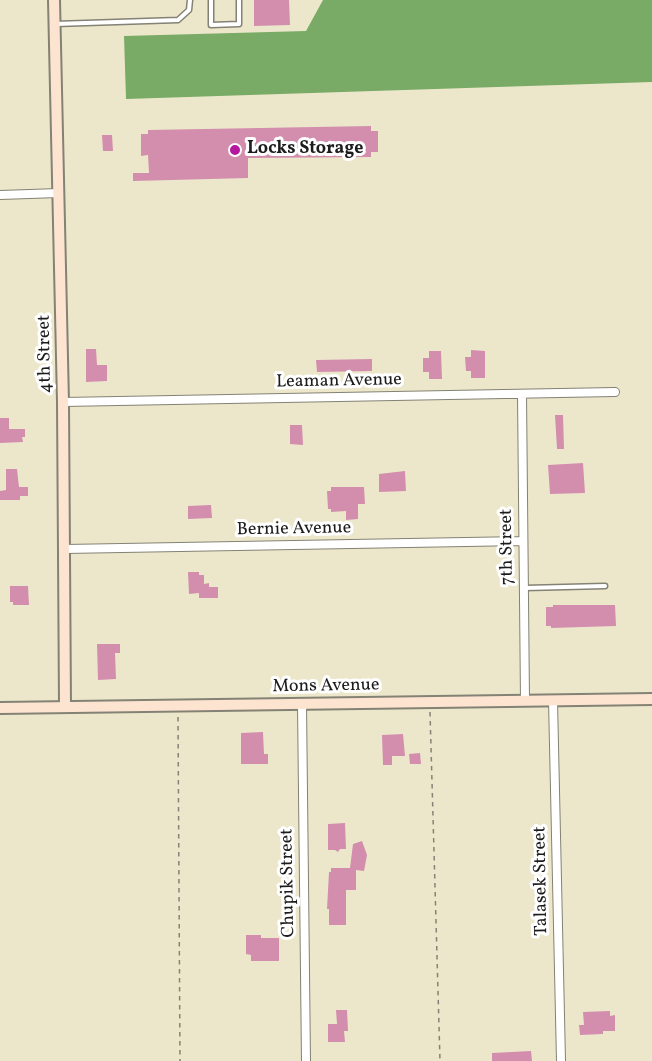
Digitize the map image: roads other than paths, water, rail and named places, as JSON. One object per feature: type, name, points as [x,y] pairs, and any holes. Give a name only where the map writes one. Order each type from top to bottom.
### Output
[{"type":"street","name":"4th Street","points":[[54,0],[63,402],[65,707]]},
{"type":"street","points":[[0,195],[58,193]]},
{"type":"street","name":"Leaman Avenue","points":[[63,402],[615,392]]},
{"type":"street","name":"7th Street","points":[[522,394],[525,700]]},
{"type":"street","name":"Bernie Avenue","points":[[65,549],[523,541]]},
{"type":"street","name":"Mons Avenue","points":[[0,708],[652,699]]},
{"type":"street","name":"Talasek Street","points":[[554,700],[561,1061]]},
{"type":"street","name":"Chupik Street","points":[[302,704],[306,1061]]},
{"type":"lane","points":[[55,24],[178,20],[189,10],[190,0]]},
{"type":"lane","points":[[211,0],[211,25],[240,24],[239,0]]},
{"type":"lane","points":[[524,588],[605,586]]},
{"type":"place","name":"Locks Storage","points":[[235,150]]}]
